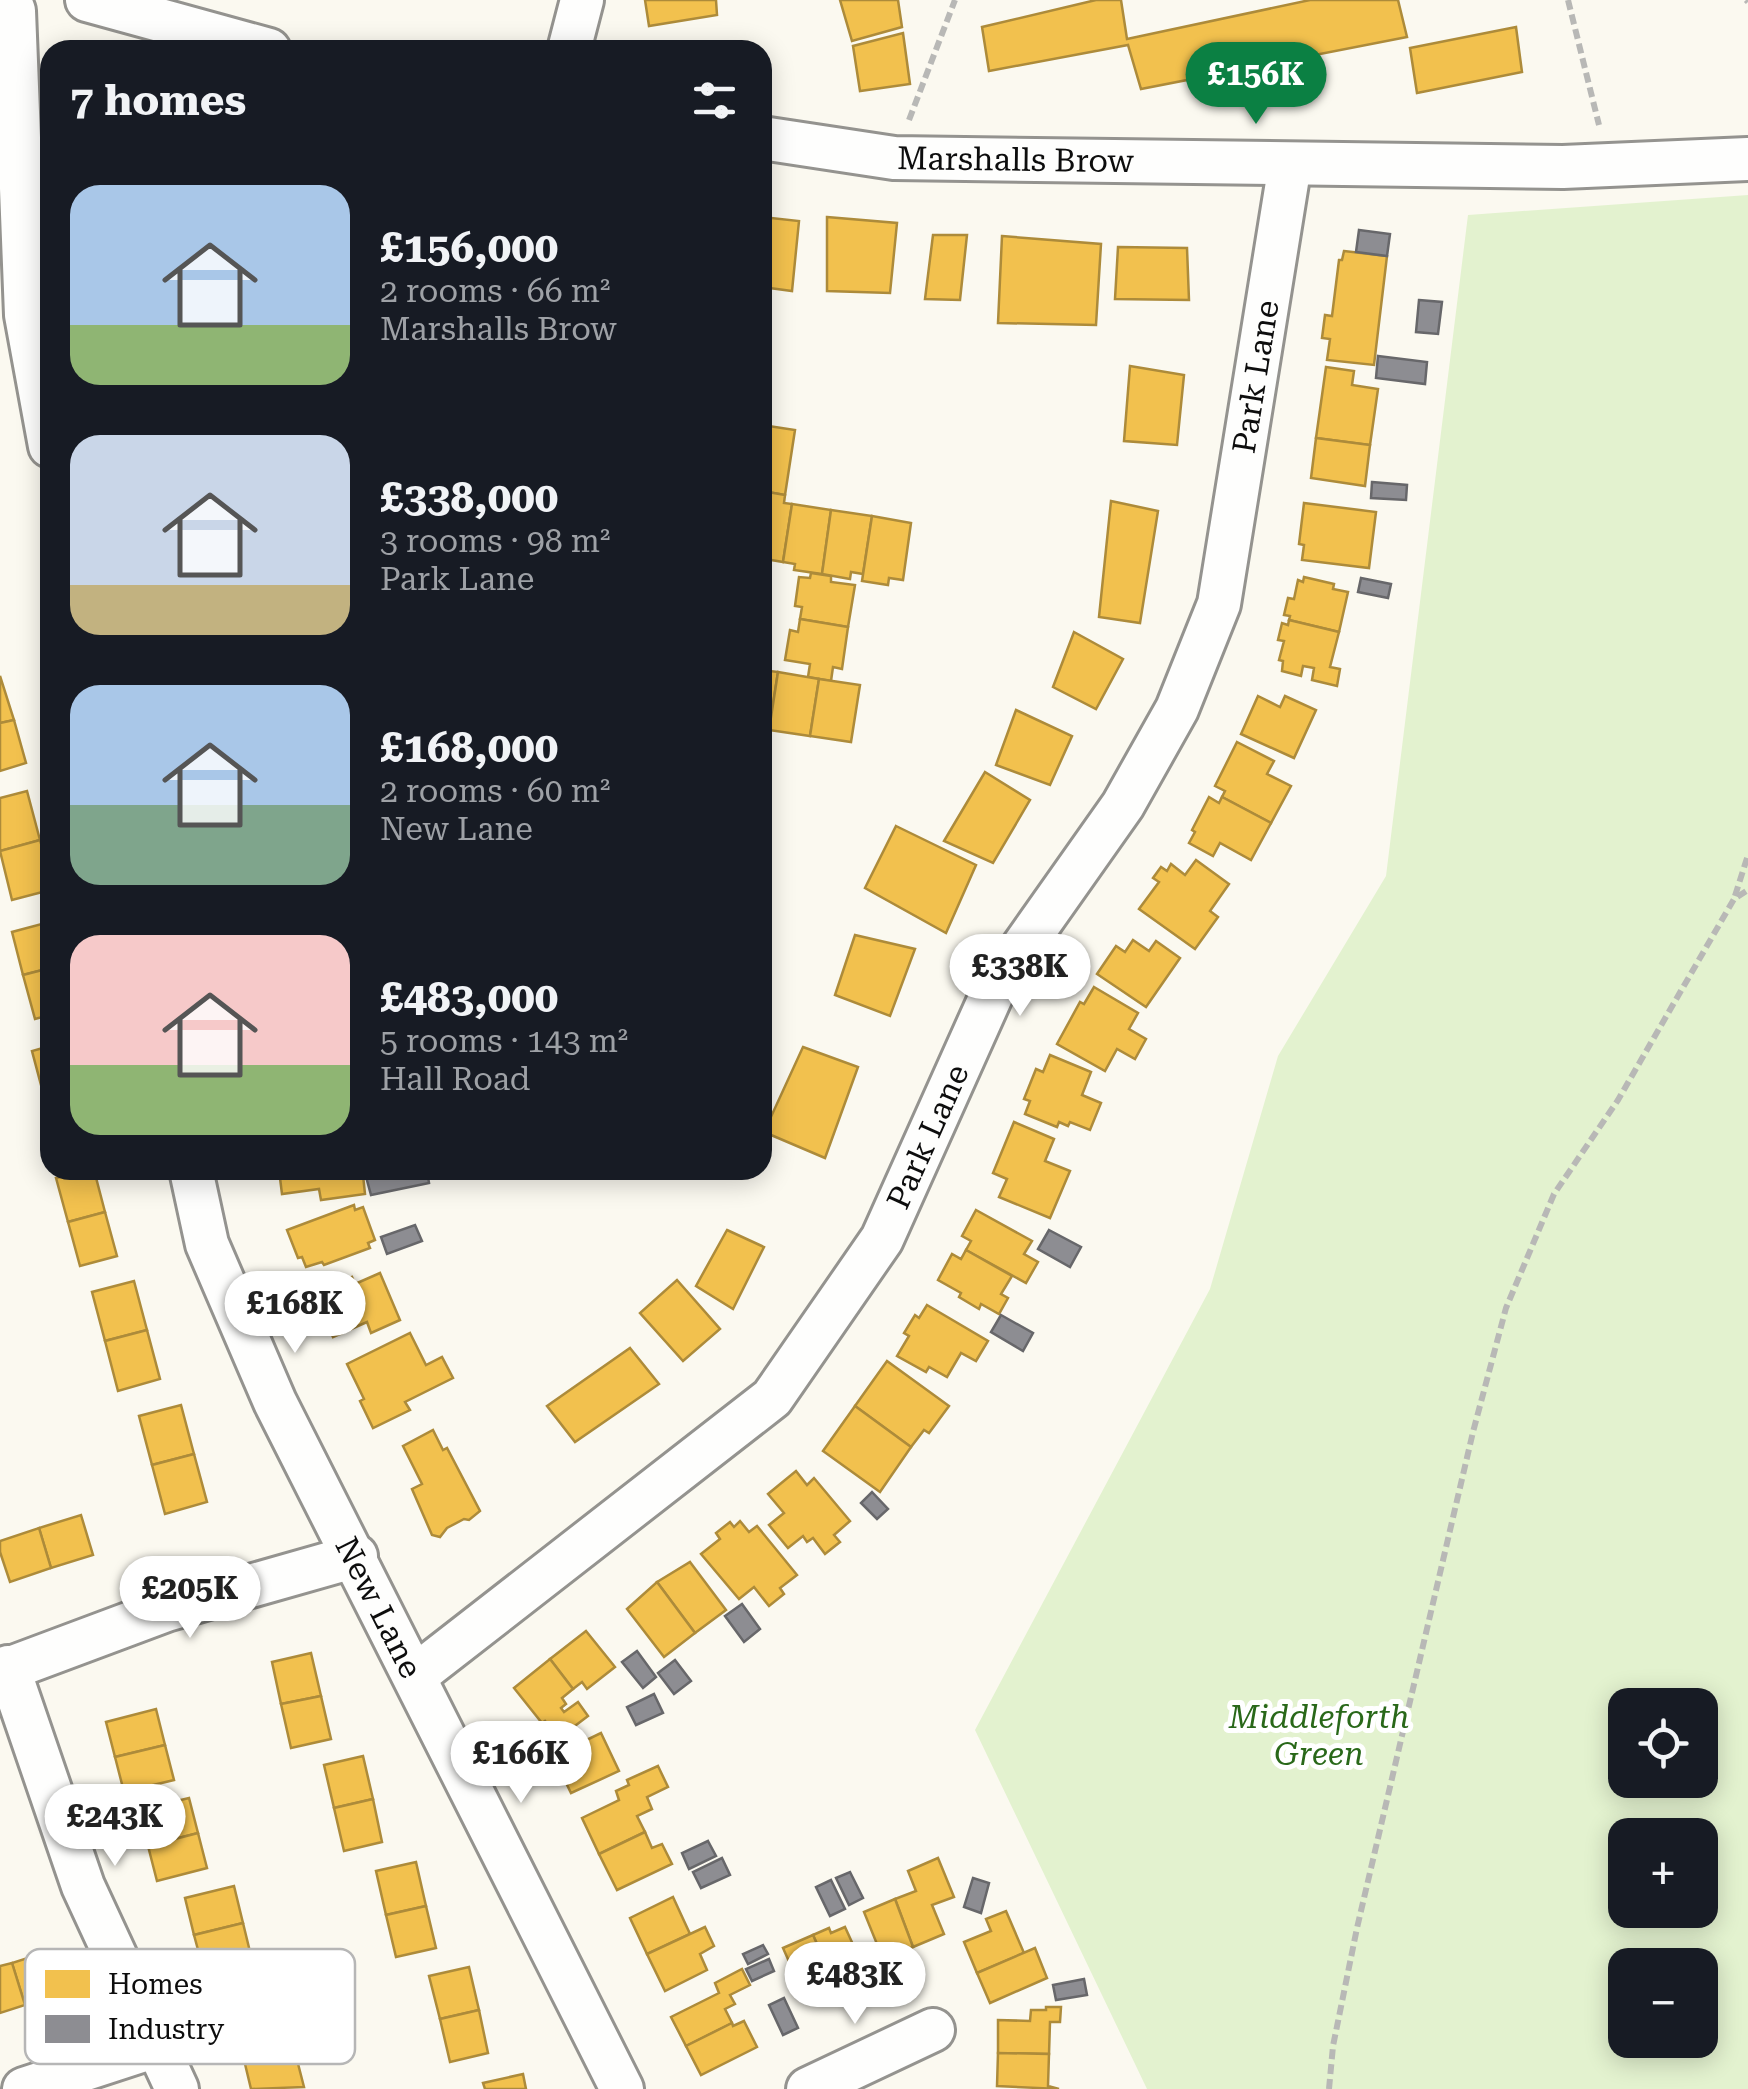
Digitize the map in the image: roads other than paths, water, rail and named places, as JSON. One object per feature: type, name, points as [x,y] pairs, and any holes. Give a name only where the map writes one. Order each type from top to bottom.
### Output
[{"type":"street","points":[[10,0],[14,11],[13,318],[40,411]]},
{"type":"street","points":[[87,0],[233,40]]},
{"type":"street","points":[[572,40],[582,0]]},
{"type":"street","name":"Marshalls Brow","points":[[772,140],[894,158],[1608,166],[1748,159]]},
{"type":"street","name":"Park Lane","points":[[415,1676],[772,1398],[882,1239],[996,986],[1123,805],[1177,709],[1219,604],[1290,164]]},
{"type":"street","name":"New Lane","points":[[194,1180],[206,1244],[275,1402],[622,2089]]},
{"type":"street","points":[[111,1949],[82,1886],[4,1670],[166,1610],[356,1556]]},
{"type":"street","points":[[808,2089],[934,2030]]},
{"type":"street","points":[[24,2089],[101,2064]]},
{"type":"street","points":[[164,2064],[176,2089]]},
{"type":"park label","name":"Middleforth Green","points":[[1319,1736]]}]
